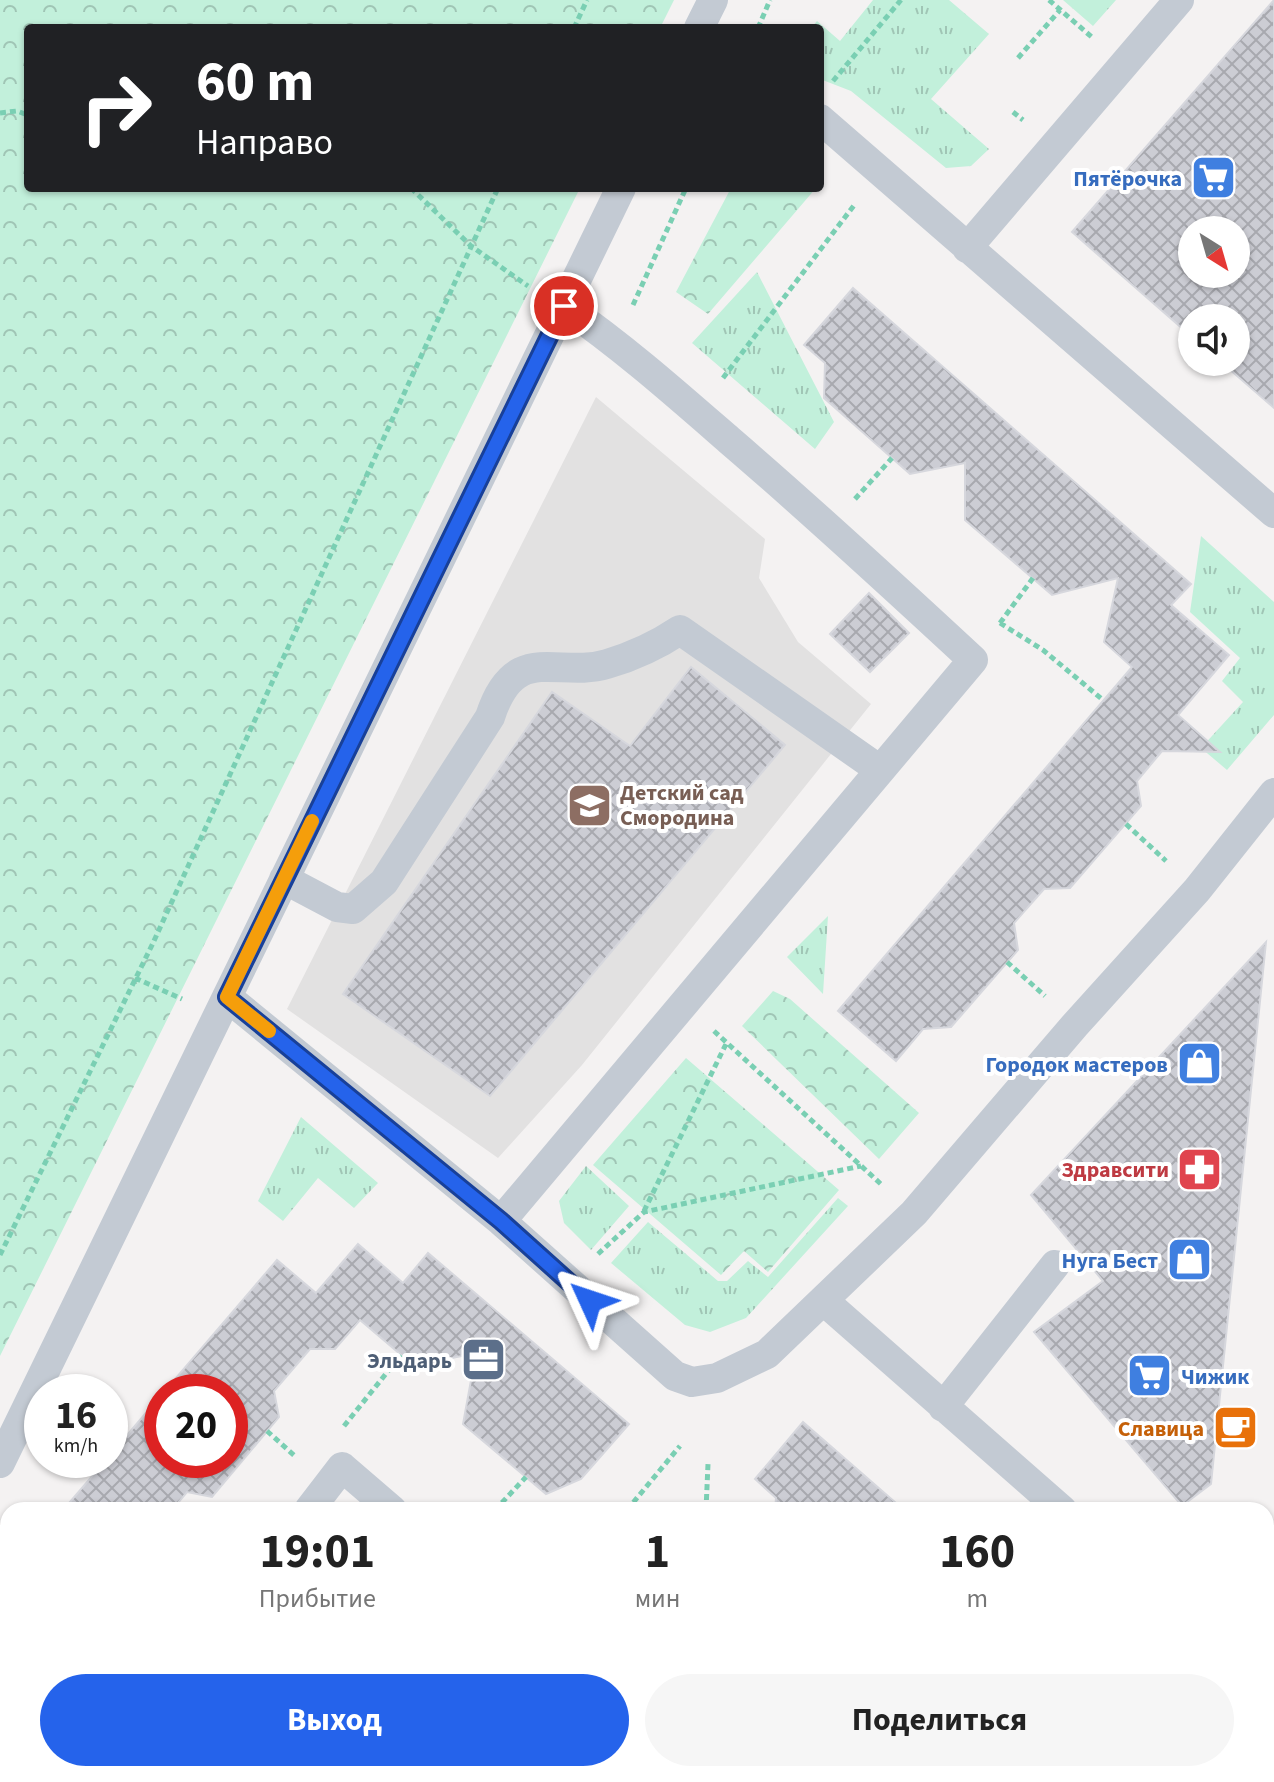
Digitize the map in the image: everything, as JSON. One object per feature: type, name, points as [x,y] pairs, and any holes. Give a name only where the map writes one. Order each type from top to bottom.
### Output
[{"type":"lane","points":[[967,248],[1179,0]]},
{"type":"lane","points":[[824,108],[879,171],[1274,513]]},
{"type":"lane","points":[[0,1463],[619,192]]},
{"type":"lane","points":[[501,1221],[973,660],[830,527],[616,342],[564,306]]},
{"type":"lane","points":[[284,879],[337,907],[353,909],[384,882],[490,717],[497,697],[519,674],[543,665],[607,664],[663,642],[680,630],[880,770]]},
{"type":"lane","points":[[227,997],[501,1221],[675,1376],[692,1382],[717,1378],[767,1354],[914,1213],[1075,1025],[1197,890],[1274,793]]},
{"type":"lane","points":[[943,1407],[1055,1265]]},
{"type":"lane","points":[[824,1301],[1053,1502]]},
{"type":"lane","points":[[315,1502],[342,1467],[383,1502]]},
{"type":"path","points":[[576,24],[587,0]]},
{"type":"path","points":[[760,24],[770,0]]},
{"type":"path","points":[[824,103],[901,0]]},
{"type":"path","points":[[1049,0],[1125,66]]},
{"type":"path","points":[[1018,58],[1060,10]]},
{"type":"path","points":[[0,113],[24,115]]},
{"type":"path","points":[[697,412],[879,171]]},
{"type":"path","points":[[415,192],[471,246],[564,306]]},
{"type":"path","points":[[0,1255],[153,943],[496,192]]},
{"type":"path","points":[[616,342],[684,192]]},
{"type":"path","points":[[830,527],[892,458]]},
{"type":"path","points":[[973,660],[1033,578]]},
{"type":"path","points":[[1000,623],[1043,650],[1103,700]]},
{"type":"path","points":[[1126,824],[1197,890]]},
{"type":"path","points":[[1007,962],[1075,1025]]},
{"type":"path","points":[[682,1005],[914,1213]]},
{"type":"path","points":[[569,1283],[644,1212],[726,1044]]},
{"type":"path","points":[[644,1212],[861,1166]]},
{"type":"path","points":[[342,1467],[344,1426],[401,1355]]},
{"type":"path","points":[[634,1502],[680,1446]]},
{"type":"path","points":[[706,1502],[708,1464]]},
{"type":"path","points":[[503,1502],[526,1477]]},
{"type":"shaded area","name":"Детский сад Смородина","points":[[596,397],[765,539],[759,578],[798,642],[871,704],[582,1065],[498,1158],[287,1009]]},
{"type":"green space","points":[[0,0],[674,0],[662,24],[24,24],[24,192],[578,192],[0,1356]]},
{"type":"green space","points":[[873,0],[949,0],[989,34],[931,99],[989,149],[971,166],[946,168],[851,91],[824,81],[824,27],[840,41]]},
{"type":"green space","points":[[1063,0],[1116,0],[1093,26]]},
{"type":"green space","points":[[729,192],[813,192],[708,314],[676,292]]},
{"type":"green space","points":[[757,272],[834,422],[815,449],[692,343]]},
{"type":"green space","points":[[1201,536],[1274,602],[1274,715],[1227,770],[1201,748],[1243,702],[1222,681],[1240,658],[1190,612]]},
{"type":"green space","points":[[828,916],[823,994],[787,957]]},
{"type":"green space","points":[[773,991],[790,999],[919,1113],[879,1159],[742,1026]]},
{"type":"green space","points":[[686,1058],[839,1190],[768,1272],[744,1251],[721,1275],[593,1165]]},
{"type":"green space","points":[[301,1117],[378,1183],[354,1208],[318,1178],[283,1221],[258,1201]]},
{"type":"green space","points":[[586,1166],[629,1206],[591,1250],[564,1223],[559,1201]]},
{"type":"green space","points":[[838,1198],[848,1206],[746,1318],[710,1332],[685,1325],[611,1263],[648,1222],[718,1281],[727,1281],[748,1261],[768,1277]]},
{"type":"building","points":[[1274,0],[1274,408],[1237,376],[1250,376],[1250,304],[1178,304],[1178,325],[1072,232]]},
{"type":"building","points":[[853,288],[1191,584],[1171,605],[1229,655],[1178,715],[1220,752],[1162,751],[1137,781],[1141,806],[1070,888],[1044,889],[1014,923],[1018,950],[951,1027],[923,1029],[896,1061],[838,1011],[1132,667],[1104,642],[1118,578],[1052,595],[965,520],[965,463],[910,474],[824,398],[825,363],[804,345]]},
{"type":"building","points":[[869,593],[909,633],[870,672],[830,634]]},
{"type":"building","points":[[691,667],[785,745],[490,1096],[343,994],[552,692],[630,746]]},
{"type":"building","points":[[1266,942],[1211,1484],[1187,1502],[1179,1502],[1034,1332],[1103,1281],[1031,1195]]},
{"type":"building","points":[[358,1244],[403,1283],[428,1253],[629,1424],[581,1479],[546,1494],[463,1424],[476,1353],[414,1366],[360,1320],[335,1349],[310,1349],[274,1391],[279,1417],[248,1454],[248,1374],[179,1374],[277,1260],[316,1293]]},
{"type":"building","points":[[144,1415],[144,1478],[228,1478],[212,1497],[187,1492],[179,1502],[70,1502],[91,1478],[128,1478],[128,1434]]},
{"type":"building","points":[[803,1422],[895,1502],[776,1502],[776,1498],[755,1479]]},
{"type":"slow traffic","points":[[269,1031],[227,997],[312,821]]},
{"type":"place","name":"Пятёрочка","points":[[1213,178]]},
{"type":"place","name":"Детский сад Смородина","points":[[589,805]]},
{"type":"place","name":"Городок мастеров","points":[[1199,1064]]},
{"type":"place","name":"Здравсити","points":[[1200,1169]]},
{"type":"place","name":"Нуга Бест","points":[[1189,1260]]},
{"type":"place","name":"Эльдарь","points":[[483,1360]]},
{"type":"place","name":"Чижик","points":[[1150,1376]]},
{"type":"place","name":"Славица","points":[[1235,1428]]},
{"type":"route","points":[[564,306],[227,997],[501,1221],[590,1301]]}]
